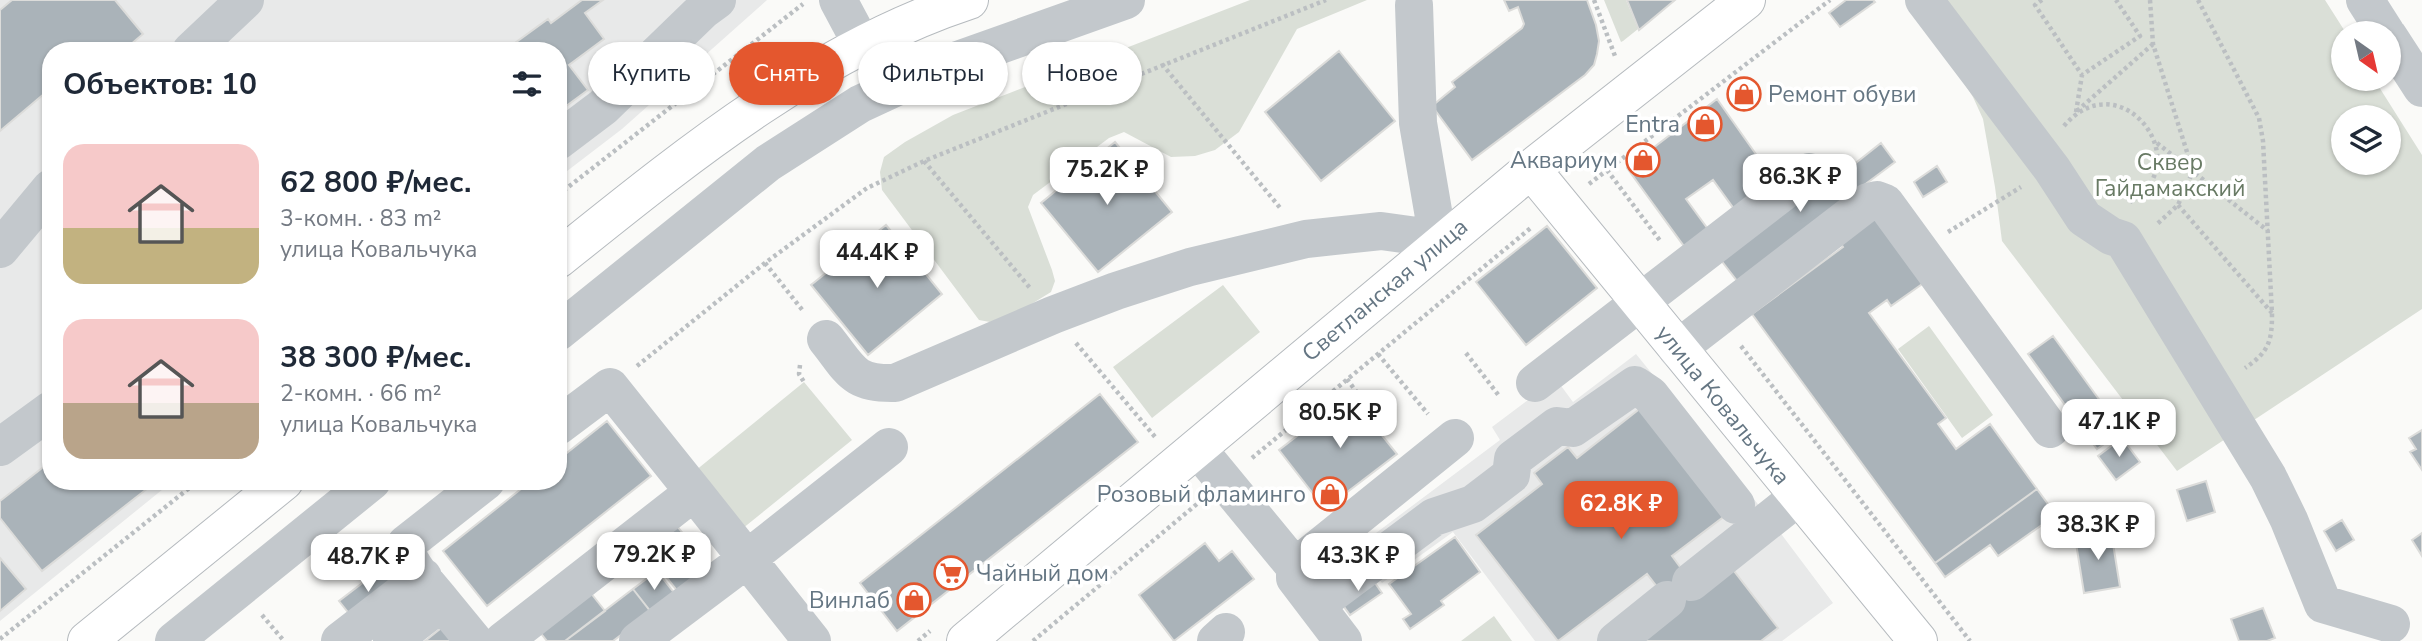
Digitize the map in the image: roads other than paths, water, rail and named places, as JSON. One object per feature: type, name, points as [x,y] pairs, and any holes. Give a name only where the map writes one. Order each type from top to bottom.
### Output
[{"type":"main road","points":[[869,42],[943,8],[969,0]]},
{"type":"main road","name":"Светланская улица","points":[[966,641],[1531,169],[1746,0]]},
{"type":"main road","points":[[567,251],[754,108],[858,47]]},
{"type":"main road","name":"улица Ковальчука","points":[[1531,169],[1913,640]]},
{"type":"main road","points":[[87,641],[273,490]]},
{"type":"street","points":[[201,42],[245,0]]},
{"type":"street","points":[[567,134],[603,107],[702,11],[717,0]]},
{"type":"street","points":[[838,0],[860,42]]},
{"type":"street","points":[[567,325],[768,163],[860,104],[944,65],[1126,0]]},
{"type":"street","points":[[1924,0],[2052,169],[2084,218],[2111,236],[2123,222],[2211,383],[2268,477],[2289,520],[2323,604],[2390,624]]},
{"type":"street","points":[[2365,0],[2379,21]]},
{"type":"street","points":[[1414,5],[1418,123],[1439,246]]},
{"type":"street","points":[[2401,55],[2422,88]]},
{"type":"street","points":[[1535,383],[1810,172]]},
{"type":"street","points":[[0,249],[42,199]]},
{"type":"street","points":[[1677,349],[1868,202],[1877,200],[1885,203],[1920,248],[2050,429]]},
{"type":"street","points":[[826,339],[858,379],[877,384],[895,383],[1053,315],[1190,267],[1306,239],[1381,231],[1417,236],[1439,246]]},
{"type":"street","points":[[1315,605],[1434,517],[1473,504],[1511,475],[1513,459],[1557,426],[1573,428],[1634,385],[1650,395],[1736,505]]},
{"type":"street","points":[[567,419],[610,387],[812,641]]},
{"type":"street","points":[[0,447],[42,417]]},
{"type":"street","points":[[1295,568],[1443,428]]},
{"type":"street","points":[[638,641],[889,447]]},
{"type":"street","points":[[1197,448],[1295,568],[1295,578],[1343,641]]},
{"type":"street","points":[[174,641],[361,490]]},
{"type":"street","points":[[474,641],[409,559],[405,550],[406,544],[475,490]]},
{"type":"street","points":[[503,641],[694,492]]},
{"type":"street","points":[[1616,641],[1798,497]]},
{"type":"street","points":[[340,641],[432,589]]},
{"type":"street","points":[[393,641],[432,589]]},
{"type":"place","name":"Ремонт обуви","points":[[1744,94]]},
{"type":"place","name":"Entra","points":[[1705,124]]},
{"type":"place","name":"Аквариум","points":[[1643,160]]},
{"type":"place","name":"Розовый фламинго","points":[[1330,494]]},
{"type":"place","name":"Чайный дом","points":[[951,573]]},
{"type":"place","name":"Винлаб","points":[[914,600]]},
{"type":"park label","name":"Сквер Гайдамакский","points":[[2170,175]]}]
